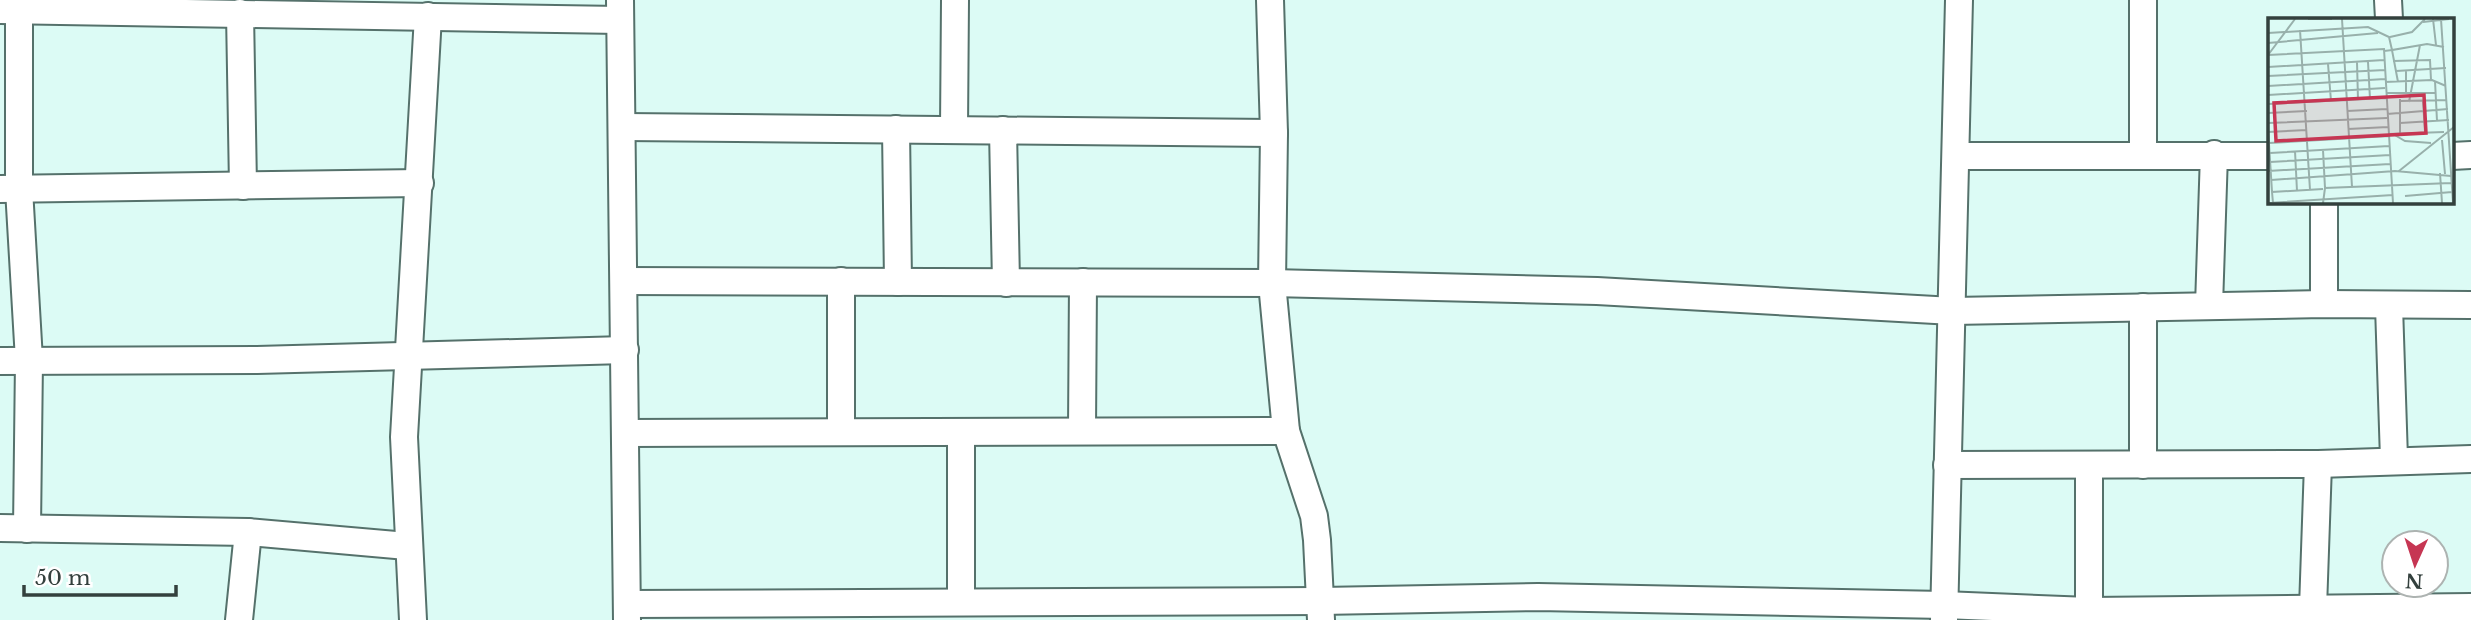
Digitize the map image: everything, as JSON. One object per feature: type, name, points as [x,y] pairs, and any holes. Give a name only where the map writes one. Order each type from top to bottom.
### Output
[{"type":"street","points":[[528,0],[554,20]]},
{"type":"street","points":[[954,129],[955,0]]},
{"type":"street","points":[[1270,0],[1274,133],[1272,282],[1286,431],[1314,516],[1321,610]]},
{"type":"street","points":[[1944,612],[1959,0]]},
{"type":"street","points":[[2143,0],[2143,154]]},
{"type":"street","points":[[2388,0],[2389,18]]},
{"type":"street","points":[[27,529],[29,360],[10,189],[10,10],[554,20],[620,10],[624,128],[627,612],[900,610],[961,601],[1086,611],[1538,608],[2090,611],[2145,616],[2313,608],[2394,614],[2471,607]]},
{"type":"street","points":[[240,13],[243,186]]},
{"type":"street","points":[[413,620],[407,546],[404,437],[428,16]]},
{"type":"street","points":[[624,128],[1274,133]]},
{"type":"street","points":[[896,129],[898,282]]},
{"type":"street","points":[[1003,130],[1006,283]]},
{"type":"street","points":[[2209,306],[2214,154]]},
{"type":"street","points":[[1956,156],[2268,156]]},
{"type":"street","points":[[10,189],[420,183]]},
{"type":"street","points":[[2323,304],[2324,203]]},
{"type":"street","points":[[624,281],[1272,282],[1586,290],[1952,311],[2323,304],[2471,305]]},
{"type":"street","points":[[841,281],[841,432]]},
{"type":"street","points":[[1082,430],[1083,282]]},
{"type":"street","points":[[2389,306],[2394,459]]},
{"type":"street","points":[[2143,307],[2143,465]]},
{"type":"street","points":[[0,361],[257,360],[625,350]]},
{"type":"street","points":[[626,433],[1286,431]]},
{"type":"street","points":[[961,432],[961,601]]},
{"type":"street","points":[[1947,465],[2318,464],[2394,459],[2471,459]]},
{"type":"street","points":[[2313,608],[2318,464]]},
{"type":"street","points":[[2089,466],[2090,611]]},
{"type":"street","points":[[0,528],[248,532],[407,546]]},
{"type":"street","points":[[239,620],[248,532]]}]
